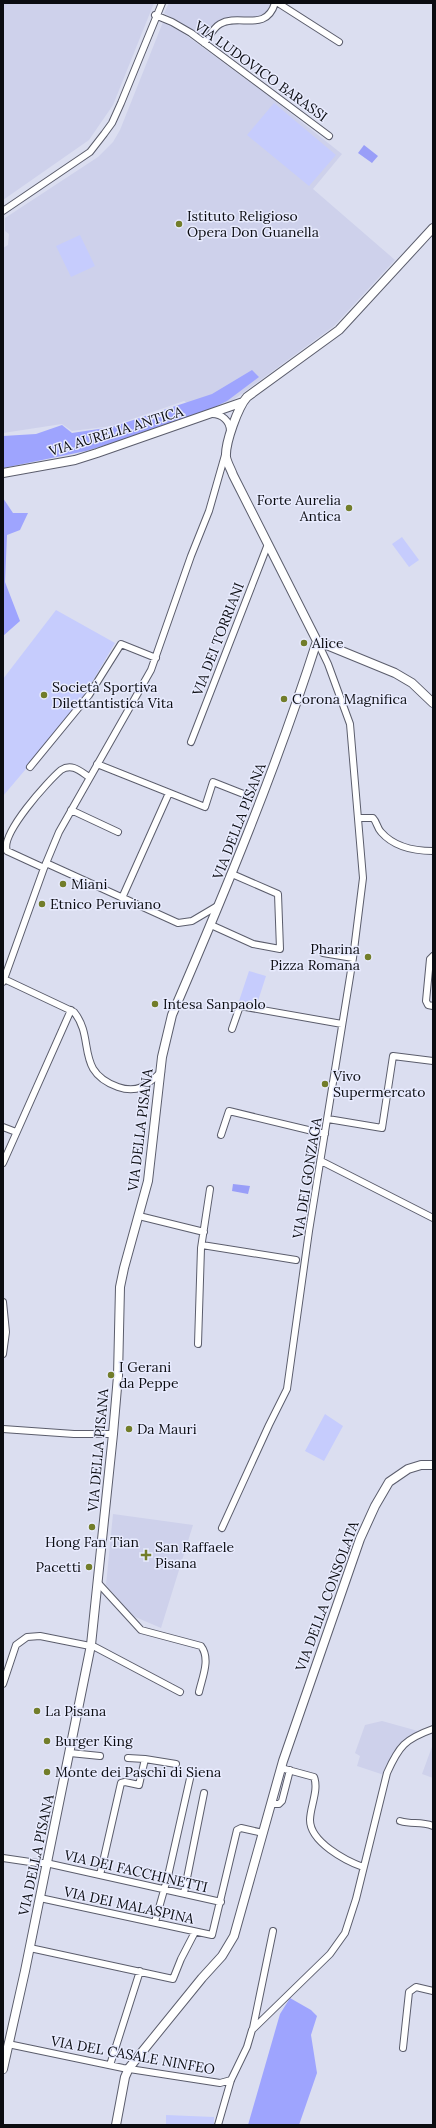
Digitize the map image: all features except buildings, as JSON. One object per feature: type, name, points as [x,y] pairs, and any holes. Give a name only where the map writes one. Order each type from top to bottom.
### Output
[{"type":"main road","points":[[433,228],[340,330],[243,402],[226,451],[228,462],[317,642],[396,673],[412,683],[433,703]]},
{"type":"main road","name":"VIA AURELIA ANTICA","points":[[3,473],[75,460],[212,414],[243,402]]},
{"type":"main road","name":"VIA DELLA PISANA","points":[[4,2063],[6,2048],[30,1948],[91,1645],[99,1584],[114,1434],[118,1376],[120,1287],[150,1171],[165,1038],[170,1020],[232,874],[277,756],[317,642]]},
{"type":"main road","name":"VIA DELLA CONSOLATA","points":[[129,2068],[230,1944],[238,1925],[281,1768],[357,1546],[375,1506],[386,1487],[395,1477],[414,1467],[433,1465]]},
{"type":"main road","points":[[116,2125],[125,2077],[129,2068]]},
{"type":"street","points":[[3,211],[90,152],[104,134],[112,123],[121,104],[155,15],[162,3]]},
{"type":"street","points":[[204,44],[219,25],[232,21],[257,21],[271,13],[277,3],[339,42]]},
{"type":"street","name":"VIA LUDOVICO BARASSI","points":[[155,15],[179,26],[329,136]]},
{"type":"street","points":[[212,414],[221,416],[227,421],[230,427],[230,436]]},
{"type":"street","points":[[160,1072],[144,1087],[136,1090],[119,1087],[101,1078],[92,1066],[79,1022],[71,1010],[4,980],[45,866],[71,810],[96,764],[138,696],[156,658],[191,556],[210,511],[226,451]]},
{"type":"street","name":"VIA DEI TORRIANI","points":[[192,742],[268,544]]},
{"type":"street","name":"VIA DEI GONZAGA","points":[[222,1528],[287,1389],[353,958],[364,872],[350,724],[328,664],[317,642]]},
{"type":"street","points":[[30,767],[89,694],[121,644],[156,658]]},
{"type":"street","points":[[96,764],[205,807],[214,782],[246,795]]},
{"type":"street","points":[[89,777],[73,767],[66,767],[61,770],[20,816],[8,836],[5,844],[7,850],[178,923],[192,921],[220,905]]},
{"type":"street","points":[[122,898],[169,794]]},
{"type":"street","points":[[71,810],[118,832]]},
{"type":"street","points":[[358,818],[373,818],[381,831],[394,842],[411,849],[433,851]]},
{"type":"street","points":[[211,925],[253,944],[280,949],[278,894],[232,874]]},
{"type":"street","points":[[323,952],[353,958]]},
{"type":"street","points":[[433,956],[430,959],[426,1001],[428,1005],[433,1006]]},
{"type":"street","points":[[232,1029],[240,1006],[342,1024]]},
{"type":"street","points":[[3,1163],[71,1010]]},
{"type":"street","points":[[328,1119],[382,1128],[393,1056],[433,1061]]},
{"type":"street","points":[[221,1135],[229,1111],[325,1134]]},
{"type":"street","points":[[3,1127],[16,1132]]},
{"type":"street","points":[[321,1161],[433,1218]]},
{"type":"street","points":[[198,1344],[202,1245],[210,1189]]},
{"type":"street","points":[[139,1216],[204,1232]]},
{"type":"street","points":[[202,1245],[296,1260]]},
{"type":"street","points":[[3,1302],[6,1332],[3,1354]]},
{"type":"street","points":[[3,1429],[74,1434],[114,1434]]},
{"type":"street","points":[[99,1584],[141,1630],[197,1644],[202,1648],[206,1664],[199,1692]]},
{"type":"street","points":[[3,1684],[14,1648],[24,1638],[46,1636],[91,1645],[180,1692]]},
{"type":"street","points":[[252,2030],[337,1946],[350,1919],[388,1773],[396,1755],[407,1741],[433,1729]]},
{"type":"street","points":[[70,1752],[100,1756]]},
{"type":"street","points":[[128,1758],[176,1764]]},
{"type":"street","points":[[100,1875],[121,1783],[125,1782],[139,1785],[145,1760]]},
{"type":"street","points":[[281,1768],[310,1775],[315,1779],[310,1819],[311,1825],[317,1835],[340,1858],[363,1867]]},
{"type":"street","points":[[271,1804],[279,1804],[282,1802],[290,1770]]},
{"type":"street","points":[[155,1922],[191,1774]]},
{"type":"street","points":[[184,1893],[204,1794]]},
{"type":"street","points":[[400,1821],[410,1824],[421,1822],[433,1826]]},
{"type":"street","points":[[221,1902],[237,1830],[241,1828],[263,1834]]},
{"type":"street","name":"VIA DEI FACCHINETTI","points":[[3,1858],[46,1863],[164,1888],[221,1902]]},
{"type":"street","name":"VIA DEI MALASPINA","points":[[40,1898],[212,1935],[221,1902]]},
{"type":"street","points":[[231,2080],[247,2047],[252,2030],[273,1931]]},
{"type":"street","points":[[30,1948],[173,1979],[180,1959],[195,1932]]},
{"type":"street","points":[[110,2064],[140,1972]]},
{"type":"street","points":[[403,2048],[410,1992],[416,1987],[433,1991]]},
{"type":"street","name":"VIA DEL CASALE NINFEO","points":[[6,2048],[220,2083],[231,2080]]},
{"type":"street","name":"VIA DEL CASALE NINFEO","points":[[218,2125],[231,2080]]},
{"type":"shaded area","points":[[3,3],[154,3],[113,105],[89,140],[3,200]]},
{"type":"shaded area","points":[[169,3],[272,3],[266,13],[257,17],[246,19],[233,18],[216,23],[204,37],[164,13]]},
{"type":"shaded area","name":"Istituto Religioso Opera Don Guanella","points":[[163,22],[172,25],[274,100],[342,154],[313,189],[395,260],[334,326],[229,403],[203,413],[184,401],[112,426],[72,431],[62,424],[3,433],[3,248],[8,245],[9,234],[5,231],[5,218],[98,157],[113,142],[120,130]]},
{"type":"shaded area","points":[[274,103],[336,155],[309,186],[247,135]]},
{"type":"shaded area","points":[[364,145],[378,156],[372,163],[358,153]]},
{"type":"shaded area","points":[[80,235],[95,266],[71,277],[56,246]]},
{"type":"shaded area","points":[[252,370],[259,377],[227,401],[190,419],[86,451],[3,468],[3,436],[36,434],[62,425],[72,433],[112,427],[212,394]]},
{"type":"shaded area","points":[[3,498],[13,513],[28,513],[20,530],[7,535],[5,582],[20,621],[3,636]]},
{"type":"shaded area","points":[[402,537],[419,560],[409,567],[392,544]]},
{"type":"shaded area","name":"Società Sportiva Dilettantistica Vita","points":[[56,610],[115,643],[75,711],[3,796],[3,679]]},
{"type":"shaded area","points":[[249,971],[266,976],[256,1007],[239,1001]]},
{"type":"shaded area","points":[[233,1184],[250,1186],[248,1194],[232,1191]]},
{"type":"shaded area","points":[[325,1414],[343,1426],[324,1461],[305,1451]]},
{"type":"shaded area","name":"San Raffaele Pisana","points":[[113,1514],[193,1525],[161,1628],[133,1616],[106,1585]]},
{"type":"shaded area","points":[[382,1721],[418,1731],[397,1748],[384,1775],[357,1766],[360,1756],[355,1753],[365,1725]]},
{"type":"shaded area","points":[[433,1744],[433,1778],[422,1774]]},
{"type":"shaded area","points":[[290,1998],[311,2010],[317,2016],[311,2035],[317,2073],[299,2125],[248,2125],[280,2014]]},
{"type":"shaded area","points":[[166,2115],[214,2117],[214,2125],[166,2125]]},
{"type":"place","name":"Istituto Religioso Opera Don Guanella","points":[[179,224]]},
{"type":"place","name":"Forte Aurelia Antica","points":[[349,508]]},
{"type":"place","name":"Alice","points":[[304,643]]},
{"type":"place","name":"Società Sportiva Dilettantistica Vita","points":[[44,695]]},
{"type":"place","name":"Corona Magnifica","points":[[284,699]]},
{"type":"place","name":"Miani","points":[[63,884]]},
{"type":"place","name":"Etnico Peruviano","points":[[42,904]]},
{"type":"place","name":"Pharina Pizza Romana","points":[[368,957]]},
{"type":"place","name":"Intesa Sanpaolo","points":[[155,1004]]},
{"type":"place","name":"Vivo Supermercato","points":[[325,1084]]},
{"type":"place","name":"I Gerani da Peppe","points":[[111,1375]]},
{"type":"place","name":"Da Mauri","points":[[129,1429]]},
{"type":"place","name":"Hong Fan Tian","points":[[92,1527]]},
{"type":"place","name":"San Raffaele Pisana","points":[[146,1555]]},
{"type":"place","name":"Pacetti","points":[[89,1567]]},
{"type":"place","name":"La Pisana","points":[[37,1711]]},
{"type":"place","name":"Burger King","points":[[47,1741]]},
{"type":"place","name":"Monte dei Paschi di Siena","points":[[47,1772]]}]
